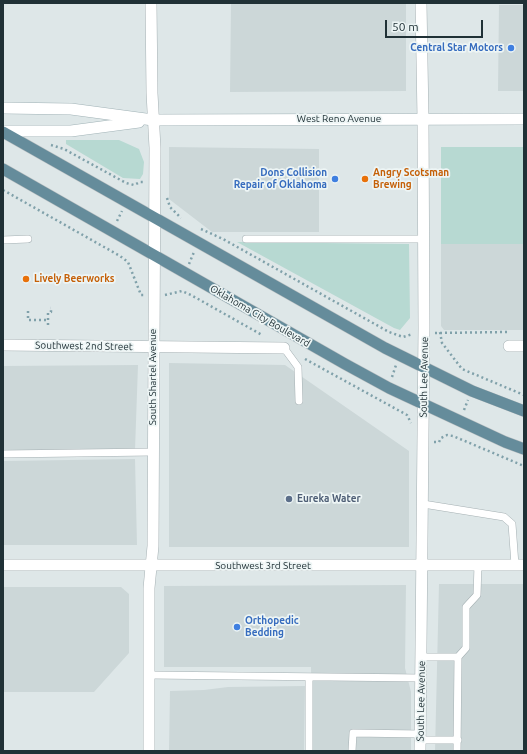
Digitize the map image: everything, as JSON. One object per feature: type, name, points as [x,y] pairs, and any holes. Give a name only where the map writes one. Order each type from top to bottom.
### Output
[{"type":"main road","points":[[3,131],[384,348],[472,391],[524,411]]},
{"type":"main road","name":"Oklahoma City Boulevard","points":[[3,169],[389,388],[505,442],[524,449]]},
{"type":"street","name":"South Shartel Avenue","points":[[149,751],[149,588],[151,566],[153,452],[155,148],[153,120],[151,3]]},
{"type":"street","name":"South Lee Avenue","points":[[420,742],[424,403],[421,3]]},
{"type":"street","name":"West Reno Avenue","points":[[3,108],[70,109],[153,120]]},
{"type":"street","name":"West Reno Avenue","points":[[3,131],[71,131],[153,120],[524,119]]},
{"type":"street","name":"Southwest 2nd Street","points":[[3,345],[284,348]]},
{"type":"street","points":[[509,346],[524,346]]},
{"type":"street","name":"Southwest 3rd Street","points":[[3,566],[520,565]]},
{"type":"lane","points":[[3,240],[28,239]]},
{"type":"lane","points":[[246,239],[423,239]]},
{"type":"lane","points":[[284,348],[298,367],[299,401]]},
{"type":"lane","points":[[3,454],[153,452]]},
{"type":"lane","points":[[423,504],[504,517],[512,524],[520,565]]},
{"type":"lane","points":[[458,751],[458,658],[466,648],[466,607],[477,595],[478,565]]},
{"type":"lane","points":[[421,657],[458,658]]},
{"type":"lane","points":[[149,675],[421,678]]},
{"type":"lane","points":[[309,677],[309,751]]},
{"type":"lane","points":[[352,751],[353,733],[420,742],[458,740]]},
{"type":"path","points":[[47,144],[64,148],[126,183],[134,185],[140,182],[146,183]]},
{"type":"path","points":[[3,190],[128,262],[141,295]]},
{"type":"path","points":[[165,193],[170,207],[183,220]]},
{"type":"path","points":[[116,224],[122,210]]},
{"type":"path","points":[[198,227],[230,243],[389,332],[403,337],[415,333]]},
{"type":"path","points":[[188,265],[195,251]]},
{"type":"path","points":[[169,296],[172,293],[182,292],[191,295]]},
{"type":"path","points":[[48,326],[48,313],[51,312],[50,308]]},
{"type":"path","points":[[28,311],[28,320],[48,320]]},
{"type":"path","points":[[509,332],[440,332],[442,343],[462,369],[524,395]]},
{"type":"path","points":[[392,378],[396,365]]},
{"type":"path","points":[[356,388],[407,415],[411,423],[411,429]]},
{"type":"path","points":[[462,414],[469,399]]},
{"type":"path","points":[[434,442],[439,442],[441,438],[447,435],[453,436],[524,466]]},
{"type":"shaded area","points":[[231,4],[406,4],[406,91],[230,92]]},
{"type":"shaded area","name":"Central Star Motors","points":[[499,5],[524,5],[524,91],[498,91]]},
{"type":"shaded area","points":[[169,147],[319,149],[319,232],[212,232],[169,199]]},
{"type":"shaded area","points":[[441,244],[524,244],[524,330],[444,330],[441,326]]},
{"type":"shaded area","name":"Eureka Water","points":[[169,363],[285,365],[409,451],[409,547],[169,547]]},
{"type":"shaded area","points":[[138,365],[135,450],[3,451],[3,366]]},
{"type":"shaded area","points":[[135,459],[137,545],[3,545],[3,461]]},
{"type":"shaded area","points":[[439,584],[524,584],[524,751],[435,751]]},
{"type":"shaded area","points":[[406,585],[405,668],[411,692],[411,751],[312,751],[311,667],[164,667],[164,586]]},
{"type":"shaded area","points":[[3,587],[121,587],[129,594],[129,653],[94,692],[3,692]]},
{"type":"shaded area","points":[[305,686],[304,751],[169,751],[170,691],[204,690],[228,687]]},
{"type":"green space","points":[[66,140],[119,140],[139,149],[144,162],[143,174],[140,179],[123,178],[66,144]]},
{"type":"green space","points":[[441,147],[524,147],[524,244],[441,244]]},
{"type":"green space","points":[[237,242],[409,244],[410,318],[400,330],[394,328]]},
{"type":"place","name":"Central Star Motors","points":[[511,48]]},
{"type":"place","name":"Dons Collision Repair of Oklahoma","points":[[335,179]]},
{"type":"place","name":"Angry Scotsman Brewing","points":[[365,179]]},
{"type":"place","name":"Lively Beerworks","points":[[26,279]]},
{"type":"place","name":"Eureka Water","points":[[289,499]]},
{"type":"place","name":"Orthopedic Bedding","points":[[237,627]]}]
